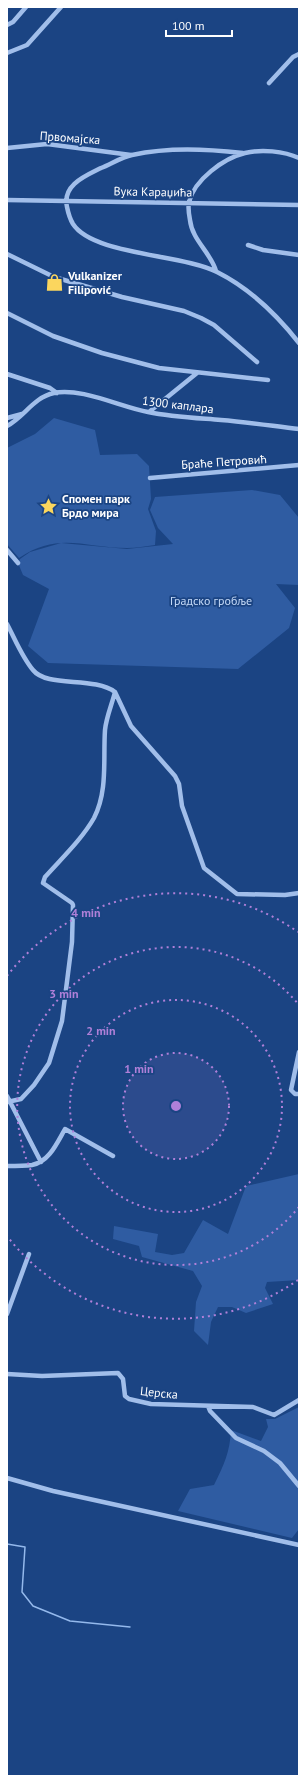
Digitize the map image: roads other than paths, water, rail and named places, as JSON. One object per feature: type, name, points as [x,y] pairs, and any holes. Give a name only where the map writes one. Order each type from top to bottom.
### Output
[{"type":"street","points":[[7,24],[13,22],[26,7]]},
{"type":"street","points":[[7,53],[27,45],[61,7]]},
{"type":"street","points":[[269,83],[293,57],[299,54]]},
{"type":"street","name":"Првомајска","points":[[7,148],[46,144],[130,155]]},
{"type":"street","points":[[299,158],[290,154],[269,152],[243,154],[177,149],[130,155],[82,177],[67,193],[65,201],[74,225],[85,235],[110,246],[184,261],[216,272],[240,286],[261,303],[289,330],[299,343]]},
{"type":"street","points":[[216,272],[214,265],[195,236],[190,222],[189,202],[194,189],[203,177],[243,154]]},
{"type":"street","name":"Вука Караџића","points":[[7,200],[299,205]]},
{"type":"street","points":[[248,245],[262,250],[299,254]]},
{"type":"street","points":[[7,254],[54,277],[122,297],[184,311],[201,318],[219,329],[257,362]]},
{"type":"street","points":[[7,312],[53,336],[102,353],[159,368],[268,380]]},
{"type":"street","points":[[149,412],[197,372]]},
{"type":"street","points":[[7,374],[50,388],[57,393]]},
{"type":"street","points":[[7,426],[44,397],[57,393]]},
{"type":"street","name":"1300 каплара","points":[[57,393],[76,393],[149,412],[299,429]]},
{"type":"street","points":[[7,418],[24,413]]},
{"type":"street","name":"Браће Петровић","points":[[150,478],[299,465]]},
{"type":"street","points":[[7,550],[18,563]]},
{"type":"street","points":[[7,624],[33,671],[42,678],[91,683],[110,688],[115,692],[131,726],[175,776],[182,806],[204,868],[237,894],[285,895],[299,892]]},
{"type":"street","points":[[9,1101],[21,1099],[34,1085],[49,1063],[62,1020],[72,942],[73,905],[44,883],[45,877],[86,830],[94,816],[100,798],[104,771],[105,729],[115,692]]},
{"type":"street","points":[[299,1052],[291,1090],[295,1094],[299,1094]]},
{"type":"street","points":[[7,1096],[41,1162]]},
{"type":"street","points":[[7,1166],[32,1165],[41,1162],[53,1150],[65,1129],[113,1156]]},
{"type":"street","points":[[7,1314],[29,1254]]},
{"type":"street","name":"Церска","points":[[7,1374],[42,1376],[118,1373],[123,1379],[125,1396],[129,1399],[151,1404],[253,1407],[274,1415],[299,1400]]},
{"type":"street","points":[[208,1406],[210,1411],[236,1438],[264,1452],[276,1460],[284,1467],[299,1486]]},
{"type":"street","points":[[7,1478],[53,1491],[299,1545]]},
{"type":"waterway","points":[[7,1544],[25,1547],[22,1592],[33,1606],[70,1621],[130,1627]]},
{"type":"place","name":"Vulkanizer Filipović","points":[[55,283]]},
{"type":"place","name":"Спомен парк Брдо мира","points":[[49,506]]},
{"type":"park label","name":"Градско гробље","points":[[211,601]]}]
